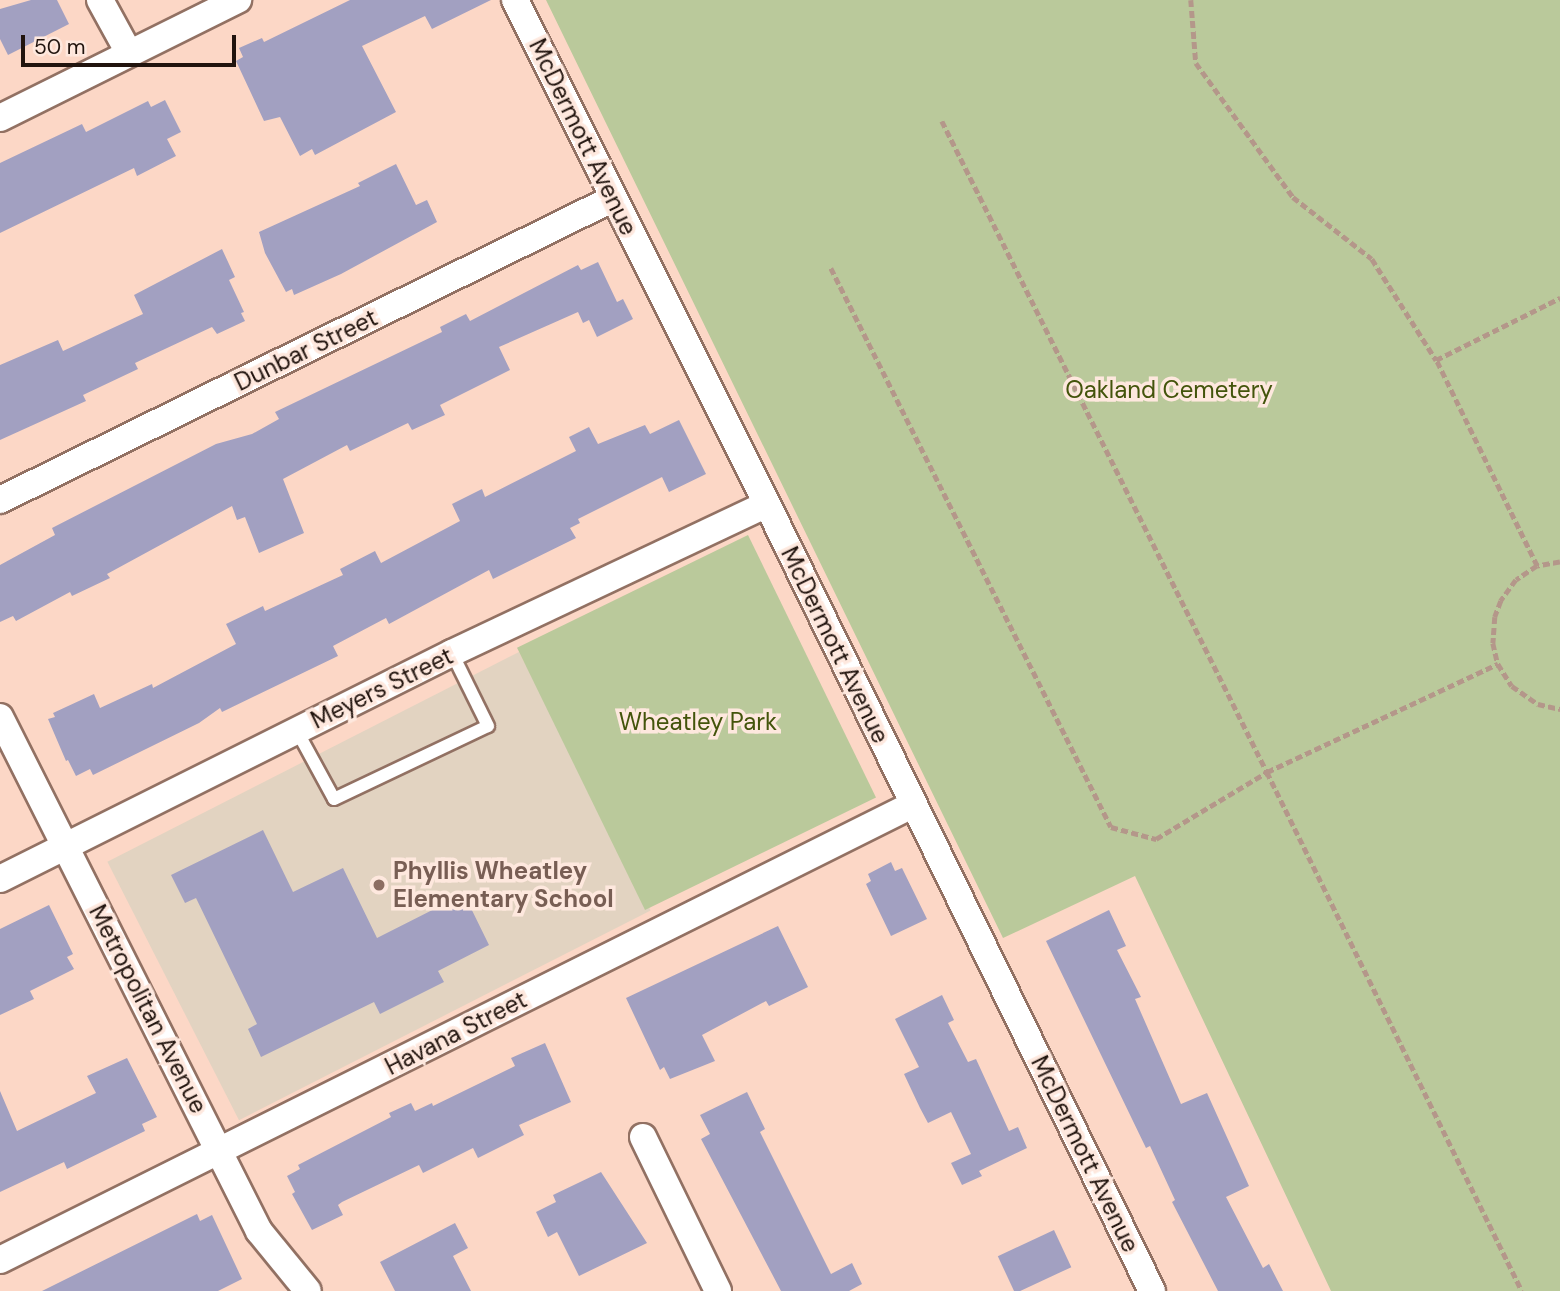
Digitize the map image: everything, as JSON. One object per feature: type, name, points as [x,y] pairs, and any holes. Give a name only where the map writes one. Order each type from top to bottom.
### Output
[{"type":"street","points":[[100,0],[129,53]]},
{"type":"street","points":[[0,118],[238,0]]},
{"type":"street","name":"McDermott Avenue","points":[[515,0],[612,199],[767,504],[1152,1291]]},
{"type":"street","name":"Dunbar Street","points":[[0,500],[612,199]]},
{"type":"street","name":"Meyers Street","points":[[0,878],[453,653],[767,504]]},
{"type":"street","name":"Metropolitan Avenue","points":[[0,718],[258,1231],[308,1291]]},
{"type":"street","name":"Havana Street","points":[[0,1259],[912,805]]},
{"type":"street","points":[[643,1137],[718,1291]]},
{"type":"lane","points":[[297,730],[334,799],[488,726],[453,653]]},
{"type":"path","points":[[1191,0],[1196,63],[1293,197],[1372,260],[1436,360],[1536,566]]},
{"type":"path","points":[[943,121],[1522,1291]]},
{"type":"path","points":[[831,268],[1111,827],[1156,839],[1267,772],[1498,664]]},
{"type":"path","points":[[1436,360],[1560,298]]},
{"type":"path","points":[[1560,562],[1536,566],[1516,580],[1500,601],[1494,617],[1493,643],[1498,664],[1512,685],[1538,704],[1560,709]]},
{"type":"shaded area","name":"Phyllis Wheatley Elementary School","points":[[519,652],[651,910],[239,1120],[107,862]]},
{"type":"green space","name":"Oakland Cemetery","points":[[546,0],[1560,0],[1560,1291],[1331,1291],[1135,876],[1003,938]]},
{"type":"green space","name":"Wheatley Park","points":[[748,535],[876,797],[645,910],[517,648]]},
{"type":"building","points":[[31,0],[57,0],[69,24],[8,55],[0,39],[0,9]]},
{"type":"building","points":[[350,0],[491,0],[432,29],[425,16],[362,46],[396,112],[315,155],[312,149],[300,156],[280,117],[264,121],[236,61],[243,57],[239,48],[262,38],[264,42]]},
{"type":"building","points":[[165,100],[181,132],[167,139],[176,156],[137,176],[134,168],[0,233],[0,163],[82,124],[86,132],[148,101],[151,107]]},
{"type":"building","points":[[396,164],[416,205],[427,200],[437,222],[341,274],[294,295],[292,289],[286,292],[265,253],[259,232],[360,186],[358,183]]},
{"type":"building","points":[[222,249],[235,277],[229,280],[244,312],[241,313],[245,321],[217,334],[212,327],[135,363],[138,369],[83,395],[86,401],[0,440],[0,365],[58,340],[63,351],[143,314],[134,295]]},
{"type":"building","points":[[598,262],[617,302],[623,299],[633,319],[597,337],[589,320],[583,323],[578,312],[499,347],[510,370],[440,405],[445,415],[412,430],[408,423],[350,451],[347,445],[283,479],[304,533],[259,553],[245,517],[237,520],[232,506],[107,574],[110,578],[72,596],[70,592],[16,621],[13,616],[0,622],[0,565],[55,535],[52,528],[216,444],[252,434],[279,419],[275,412],[442,332],[440,327],[466,314],[470,321],[578,265],[581,270]]},
{"type":"building","points":[[679,420],[706,474],[669,492],[662,477],[578,519],[580,523],[570,528],[576,538],[493,579],[489,570],[389,624],[386,618],[333,646],[338,656],[222,712],[220,708],[199,723],[93,775],[90,769],[76,776],[68,760],[66,761],[48,719],[55,717],[53,713],[94,694],[100,708],[152,684],[153,688],[236,644],[226,624],[263,606],[265,611],[343,575],[340,569],[375,551],[381,563],[460,521],[452,504],[482,489],[485,497],[576,451],[569,437],[589,427],[598,444],[645,425],[650,434]]},
{"type":"building","points":[[263,830],[293,892],[343,868],[377,938],[464,894],[489,945],[438,971],[444,982],[380,1014],[374,1002],[261,1057],[248,1029],[257,1024],[196,898],[185,903],[171,875]]},
{"type":"building","points":[[891,862],[895,871],[902,868],[927,919],[891,936],[866,884],[871,881],[868,874]]},
{"type":"building","points":[[49,905],[73,954],[67,957],[74,969],[30,991],[34,999],[0,1015],[0,929]]},
{"type":"building","points":[[1109,910],[1126,946],[1117,950],[1141,997],[1135,999],[1181,1104],[1207,1093],[1249,1186],[1226,1197],[1263,1268],[1269,1264],[1283,1291],[1218,1291],[1172,1202],[1175,1200],[1150,1146],[1146,1148],[1046,941]]},
{"type":"building","points":[[778,926],[808,987],[769,1006],[766,1001],[702,1035],[715,1061],[670,1079],[664,1067],[660,1070],[626,998]]},
{"type":"building","points":[[942,995],[954,1020],[948,1023],[968,1062],[976,1059],[1009,1131],[1018,1127],[1027,1148],[979,1171],[982,1176],[962,1185],[951,1163],[971,1154],[951,1112],[928,1123],[904,1074],[919,1067],[895,1019]]},
{"type":"building","points":[[545,1043],[571,1102],[519,1125],[524,1135],[478,1158],[473,1148],[423,1173],[419,1165],[342,1202],[338,1205],[343,1215],[312,1230],[292,1194],[295,1192],[287,1176],[300,1169],[298,1165],[391,1117],[389,1113],[411,1103],[415,1111],[432,1103],[433,1106],[515,1066],[511,1058]]},
{"type":"building","points":[[127,1058],[157,1117],[142,1124],[145,1131],[67,1169],[64,1162],[0,1192],[0,1091],[17,1131],[96,1093],[87,1076]]},
{"type":"building","points":[[747,1092],[765,1129],[760,1132],[831,1274],[852,1263],[862,1284],[849,1291],[781,1291],[701,1139],[710,1134],[700,1115]]},
{"type":"building","points":[[601,1172],[647,1243],[579,1276],[557,1232],[548,1237],[536,1212],[556,1202],[553,1195]]},
{"type":"building","points":[[197,1214],[200,1221],[212,1215],[242,1279],[218,1291],[42,1291]]},
{"type":"building","points":[[455,1223],[468,1248],[453,1256],[471,1291],[395,1291],[380,1262]]},
{"type":"building","points":[[1054,1230],[1071,1267],[1020,1291],[1014,1291],[998,1256]]},
{"type":"place","name":"Phyllis Wheatley Elementary School","points":[[379,885]]}]
